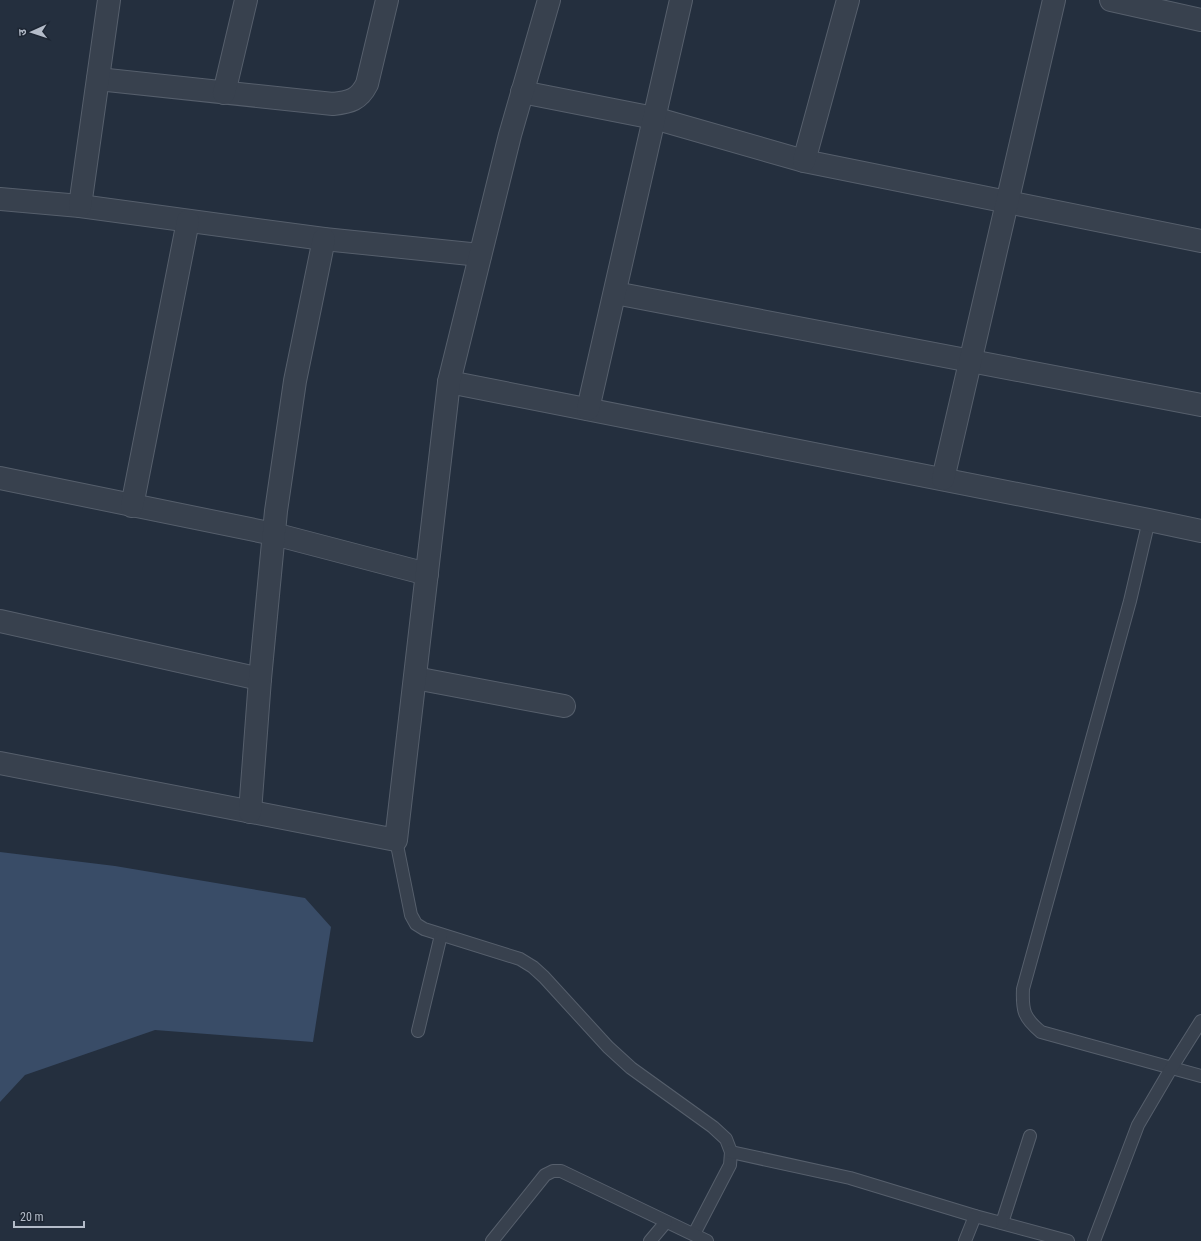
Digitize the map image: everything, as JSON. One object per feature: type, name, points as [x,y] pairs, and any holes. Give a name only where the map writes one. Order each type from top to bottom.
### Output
[{"type":"street","points":[[80,206],[109,0]]},
{"type":"street","points":[[224,93],[246,0]]},
{"type":"street","points":[[98,79],[333,104],[344,103],[362,94],[367,84],[387,0]]},
{"type":"street","points":[[0,763],[396,840],[449,382],[510,135],[549,0]]},
{"type":"street","points":[[588,410],[681,0]]},
{"type":"street","points":[[804,161],[848,0]]},
{"type":"street","points":[[943,479],[1054,0]]},
{"type":"street","points":[[1111,0],[1201,20]]},
{"type":"street","points":[[522,92],[654,118],[804,161],[1201,241]]},
{"type":"street","points":[[0,199],[80,206],[324,239],[480,255]]},
{"type":"street","points":[[132,506],[188,221]]},
{"type":"street","points":[[250,812],[260,679],[276,511],[295,381],[324,239]]},
{"type":"street","points":[[615,293],[1201,405]]},
{"type":"street","points":[[449,382],[1201,531]]},
{"type":"street","points":[[0,478],[274,534],[427,574]]},
{"type":"street","points":[[0,621],[260,679]]},
{"type":"street","points":[[415,678],[564,706]]},
{"type":"lane","points":[[1149,520],[1130,601],[1023,989],[1022,1007],[1030,1023],[1041,1032],[1201,1076]]},
{"type":"lane","points":[[396,840],[411,915],[416,924],[424,929],[441,935],[520,959],[533,967],[631,1068],[713,1127],[726,1139],[731,1152],[730,1165],[694,1234]]},
{"type":"lane","points":[[418,1031],[441,935]]},
{"type":"lane","points":[[1094,1241],[1138,1125],[1201,1021]]},
{"type":"lane","points":[[1002,1223],[1030,1136]]},
{"type":"lane","points":[[731,1152],[850,1178],[975,1216],[1068,1241]]},
{"type":"lane","points":[[492,1241],[545,1175],[553,1171],[560,1171],[707,1241]]},
{"type":"lane","points":[[965,1241],[975,1216]]},
{"type":"lane","points":[[650,1241],[666,1222]]},
{"type":"water","points":[[0,852],[115,866],[305,898],[331,927],[313,1042],[155,1030],[25,1075],[0,1102]]}]
